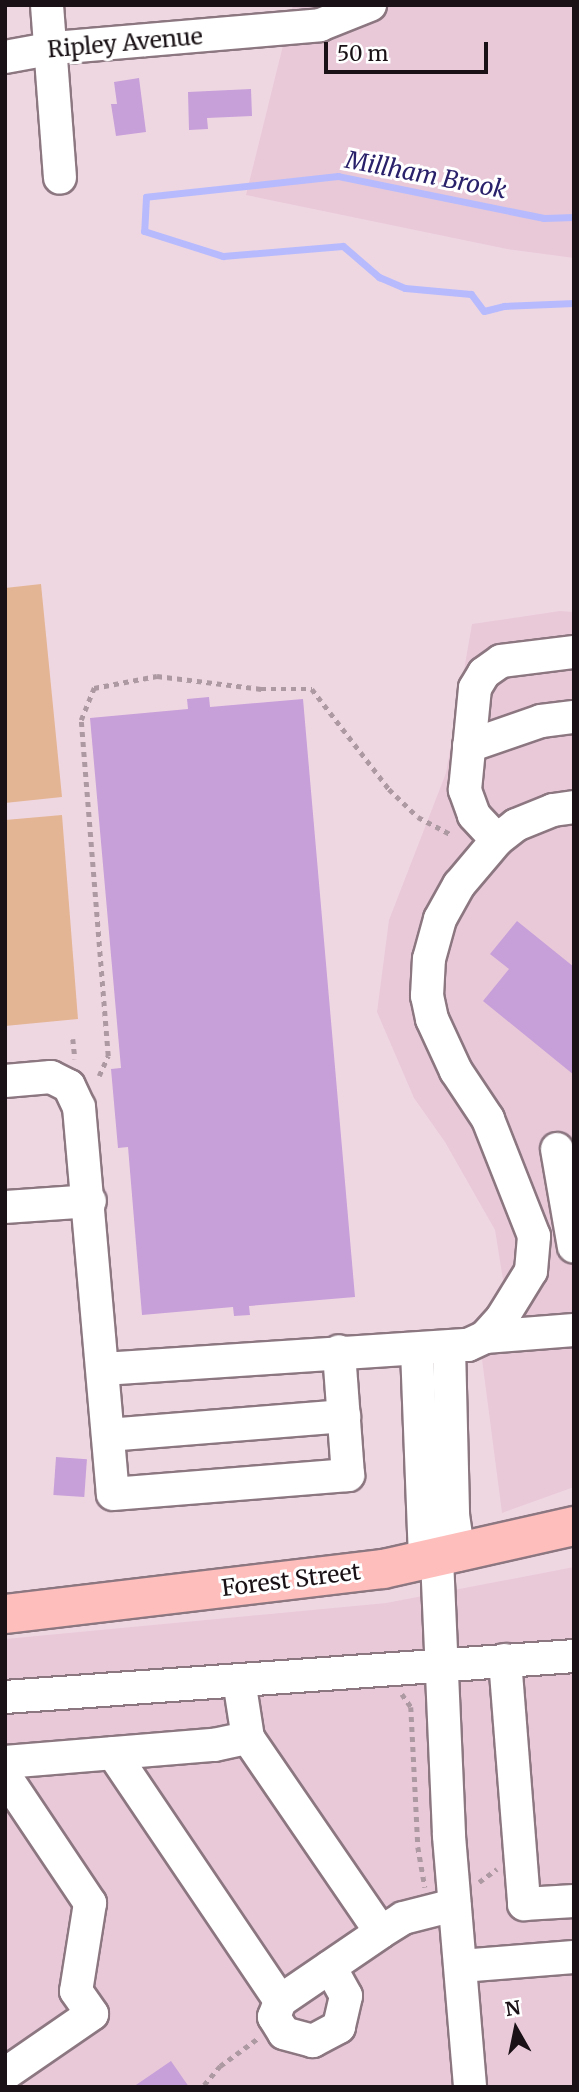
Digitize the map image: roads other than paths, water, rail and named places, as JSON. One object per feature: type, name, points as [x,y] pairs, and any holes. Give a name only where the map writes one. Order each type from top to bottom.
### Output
[{"type":"main road","name":"Forest Street","points":[[5,1614],[440,1559],[574,1525]]},
{"type":"street","points":[[47,5],[60,178]]},
{"type":"street","name":"Ripley Avenue","points":[[5,57],[50,48],[320,25],[370,5]]},
{"type":"street","points":[[497,840],[469,803],[469,746],[475,688],[484,673],[501,661],[531,654],[574,652]]},
{"type":"street","points":[[469,746],[541,721],[574,717]]},
{"type":"street","points":[[485,1337],[515,1300],[532,1267],[534,1236],[488,1119],[456,1071],[427,996],[429,959],[440,919],[459,885],[497,840],[516,825],[553,810],[574,807]]},
{"type":"street","points":[[5,1081],[51,1077],[69,1086],[79,1108],[90,1201],[113,1494],[348,1475],[339,1351]]},
{"type":"street","points":[[505,1160],[565,1148],[574,1247]]},
{"type":"street","points":[[5,1207],[90,1201]]},
{"type":"street","points":[[103,1369],[339,1351],[433,1348],[485,1337],[574,1329]]},
{"type":"street","points":[[433,1348],[442,1665],[454,1905],[470,2087]]},
{"type":"street","points":[[108,1435],[344,1416]]},
{"type":"street","points":[[5,1697],[574,1656]]},
{"type":"street","points":[[505,1660],[523,1904],[574,1901]]},
{"type":"street","points":[[239,1680],[248,1738],[381,1932]]},
{"type":"street","points":[[5,1762],[113,1754],[248,1738]]},
{"type":"street","points":[[113,1754],[280,2001]]},
{"type":"street","points":[[5,1776],[90,1903],[76,1991],[92,2014],[5,2074]]},
{"type":"street","points":[[330,1967],[346,2001],[344,2017],[335,2031],[313,2041],[288,2036],[275,2021],[280,2001],[381,1932],[412,1914],[454,1905]]},
{"type":"street","points":[[461,1966],[574,1957]]},
{"type":"waterway","name":"Millham Brook","points":[[574,217],[544,218],[338,176],[146,197],[144,231],[223,256],[343,246],[379,277],[405,288],[471,294],[484,311],[504,306],[574,303]]}]
